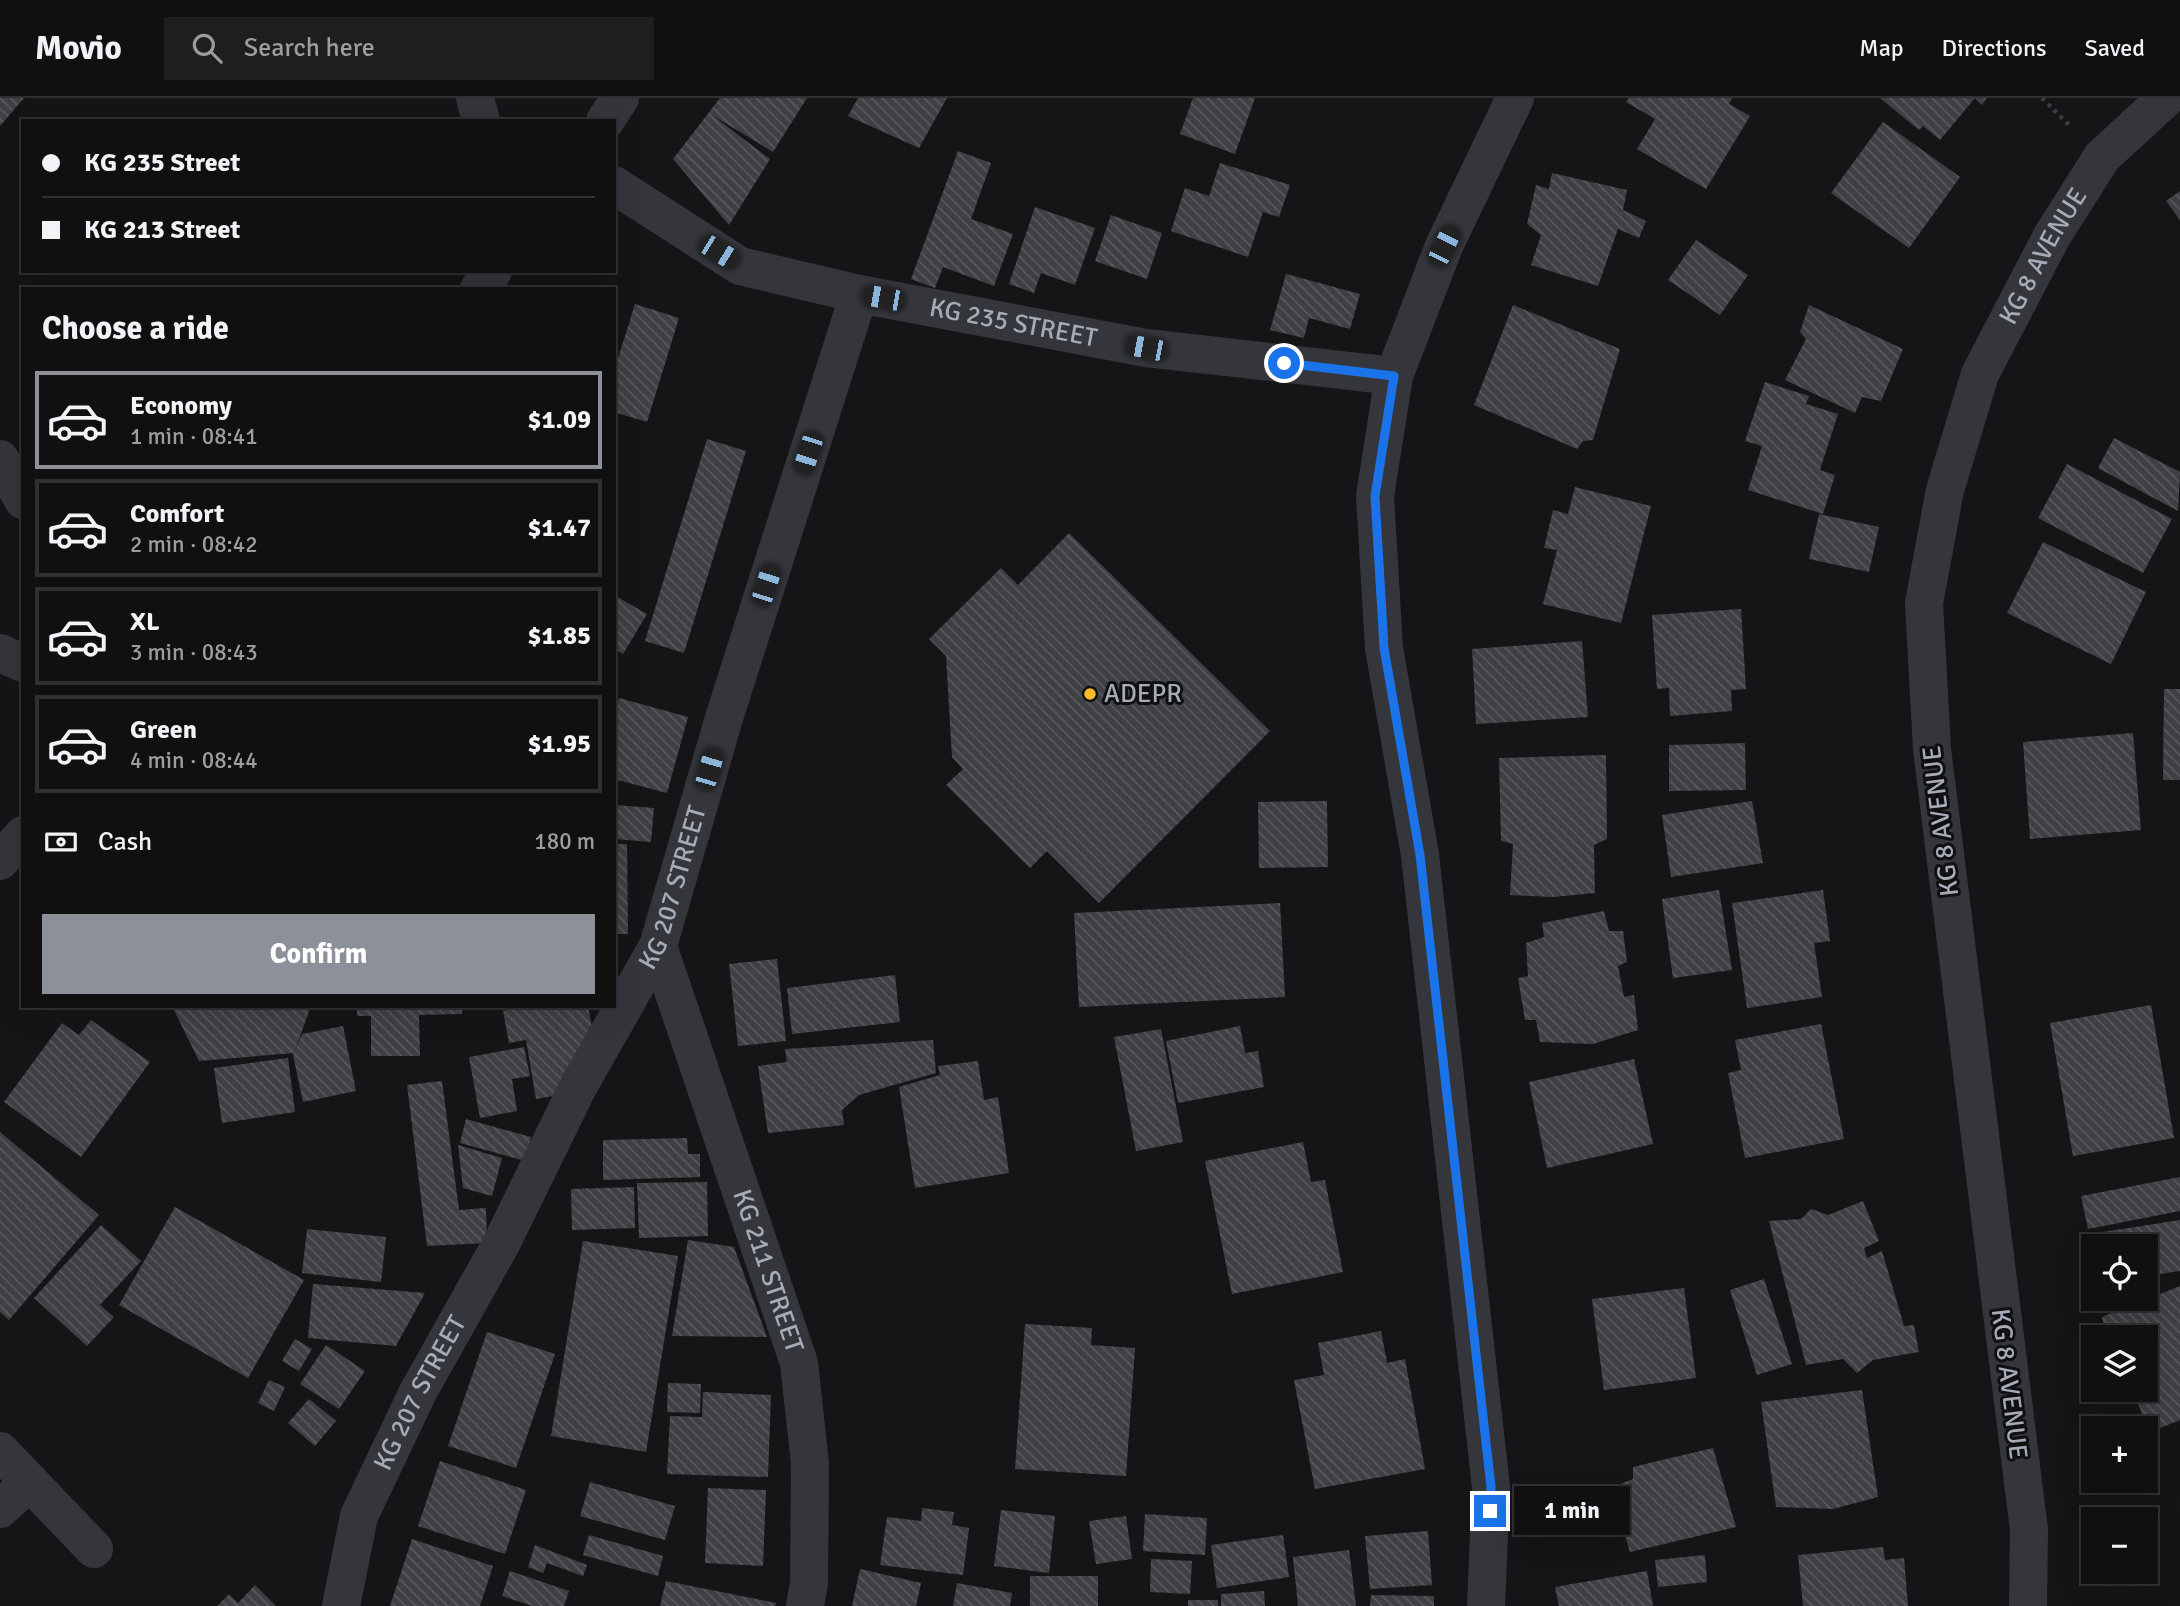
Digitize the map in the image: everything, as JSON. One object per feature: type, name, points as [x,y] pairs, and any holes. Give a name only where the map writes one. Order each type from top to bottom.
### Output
[{"type":"street","points":[[475,98],[480,119]]},
{"type":"street","points":[[606,119],[620,98]]},
{"type":"street","points":[[1486,1606],[1490,1473],[1420,855],[1384,648],[1375,496],[1394,376],[1444,246],[1515,98]]},
{"type":"street","name":"KG 8 AVENUE","points":[[2028,1606],[2029,1530],[1932,749],[1924,603],[1945,490],[1980,374],[2052,236],[2102,157],[2166,98]]},
{"type":"street","name":"KG 235 STREET","points":[[616,186],[740,265],[859,294],[1146,348],[1394,376]]},
{"type":"street","points":[[481,287],[491,273]]},
{"type":"street","name":"KG 207 STREET","points":[[341,1606],[359,1516],[418,1391],[501,1244],[579,1085],[658,946],[724,718],[859,294]]},
{"type":"street","points":[[0,459],[21,496]]},
{"type":"street","points":[[0,653],[21,662]]},
{"type":"street","points":[[0,861],[21,837]]},
{"type":"street","name":"KG 211 STREET","points":[[658,946],[799,1363],[810,1464],[809,1583],[805,1606]]},
{"type":"street","points":[[0,1451],[94,1549]]},
{"type":"street","points":[[0,1509],[30,1482]]},
{"type":"building","points":[[0,98],[24,98],[0,126]]},
{"type":"building","points":[[720,98],[807,98],[773,152],[712,115],[770,159],[729,225],[673,159]]},
{"type":"building","points":[[858,98],[947,98],[919,148],[848,116]]},
{"type":"building","points":[[1193,98],[1255,98],[1235,154],[1180,134]]},
{"type":"building","points":[[1629,98],[1732,98],[1729,104],[1750,116],[1706,189],[1637,149],[1655,119],[1626,102]]},
{"type":"building","points":[[1880,98],[1975,98],[1940,140],[1923,126],[1919,130]]},
{"type":"building","points":[[1975,98],[1987,98],[1982,105]]},
{"type":"building","points":[[1883,122],[1960,177],[1909,248],[1831,193]]},
{"type":"building","points":[[958,151],[991,163],[971,219],[1013,234],[994,286],[943,267],[935,288],[911,279]]},
{"type":"building","points":[[1220,163],[1290,185],[1279,217],[1263,212],[1248,257],[1171,231],[1185,188],[1209,196]]},
{"type":"building","points":[[1552,173],[1627,190],[1623,210],[1646,221],[1639,238],[1618,229],[1598,286],[1531,265],[1541,235],[1527,224],[1536,185],[1549,189]]},
{"type":"building","points":[[2180,191],[2180,220],[2166,201]]},
{"type":"building","points":[[1035,207],[1095,228],[1075,285],[1041,273],[1034,293],[1009,284]]},
{"type":"building","points":[[1111,215],[1162,233],[1147,279],[1095,261]]},
{"type":"building","points":[[1696,240],[1748,275],[1720,315],[1668,280]]},
{"type":"building","points":[[1286,274],[1360,294],[1350,329],[1309,318],[1304,338],[1270,330]]},
{"type":"building","points":[[635,304],[679,318],[647,422],[616,413],[616,365]]},
{"type":"building","points":[[1513,305],[1620,349],[1593,440],[1583,441],[1577,449],[1474,405]]},
{"type":"building","points":[[1809,305],[1903,349],[1881,401],[1862,397],[1855,413],[1785,380],[1806,339],[1800,332]]},
{"type":"building","points":[[1765,382],[1809,396],[1806,404],[1838,414],[1820,470],[1835,475],[1823,514],[1748,490],[1762,446],[1745,441]]},
{"type":"building","points":[[2114,438],[2180,472],[2178,511],[2098,468]]},
{"type":"building","points":[[707,439],[746,451],[684,653],[645,641]]},
{"type":"building","points":[[2067,464],[2172,519],[2143,573],[2038,518]]},
{"type":"building","points":[[1575,487],[1651,506],[1621,623],[1543,604],[1557,550],[1544,548],[1553,510],[1568,514]]},
{"type":"building","points":[[1819,514],[1879,527],[1869,572],[1809,559]]},
{"type":"building","name":"ADEPR","points":[[1069,533],[1270,731],[1099,903],[1047,851],[1030,868],[946,785],[963,769],[952,757],[946,656],[929,639],[1001,568],[1018,585]]},
{"type":"building","points":[[2043,542],[2146,592],[2111,664],[2007,613]]},
{"type":"building","points":[[616,596],[647,614],[623,654],[616,650]]},
{"type":"building","points":[[1741,609],[1746,689],[1731,690],[1732,711],[1670,716],[1669,688],[1657,689],[1652,615]]},
{"type":"building","points":[[1582,641],[1588,717],[1476,724],[1472,649]]},
{"type":"building","points":[[2164,689],[2180,689],[2180,780],[2163,780]]},
{"type":"building","points":[[619,698],[688,717],[667,793],[616,780],[616,709]]},
{"type":"building","points":[[2133,733],[2141,830],[2030,839],[2023,742]]},
{"type":"building","points":[[1745,743],[1746,790],[1669,791],[1669,745]]},
{"type":"building","points":[[1606,755],[1607,839],[1594,845],[1595,893],[1553,897],[1510,895],[1513,844],[1501,841],[1499,758]]},
{"type":"building","points":[[1327,801],[1328,867],[1259,868],[1258,802]]},
{"type":"building","points":[[1752,801],[1763,863],[1671,877],[1662,815]]},
{"type":"building","points":[[616,805],[654,808],[651,842],[616,839]]},
{"type":"building","points":[[616,844],[627,844],[628,934],[616,934]]},
{"type":"building","points":[[1719,890],[1732,970],[1673,978],[1662,899]]},
{"type":"building","points":[[1823,890],[1830,941],[1814,943],[1822,997],[1747,1008],[1732,903]]},
{"type":"building","points":[[1280,903],[1285,997],[1079,1007],[1074,913]]},
{"type":"building","points":[[1604,911],[1609,931],[1623,931],[1627,962],[1618,966],[1624,997],[1634,995],[1638,1030],[1593,1044],[1540,1042],[1536,1020],[1525,1020],[1518,978],[1528,976],[1526,943],[1544,937],[1542,923]]},
{"type":"building","points":[[777,959],[786,1041],[738,1046],[729,964]]},
{"type":"building","points":[[895,975],[900,1022],[792,1034],[787,988]]},
{"type":"building","points":[[2151,1005],[2174,1138],[2073,1156],[2050,1023]]},
{"type":"building","points":[[173,1008],[310,1008],[294,1053],[199,1061]]},
{"type":"building","points":[[357,1008],[462,1008],[462,1014],[419,1015],[420,1056],[371,1056],[371,1016],[357,1016]]},
{"type":"building","points":[[521,1008],[588,1008],[592,1028],[569,1093],[536,1099],[526,1040],[509,1043],[503,1011]]},
{"type":"building","points":[[91,1020],[150,1062],[81,1157],[4,1102],[62,1023],[79,1035]]},
{"type":"building","points":[[1821,1024],[1844,1139],[1745,1158],[1728,1073],[1741,1070],[1735,1040]]},
{"type":"building","points":[[343,1026],[356,1091],[303,1102],[293,1055],[302,1034]]},
{"type":"building","points":[[1240,1026],[1245,1053],[1258,1051],[1264,1087],[1178,1103],[1166,1041]]},
{"type":"building","points":[[1161,1029],[1183,1142],[1136,1151],[1114,1037]]},
{"type":"building","points":[[933,1040],[936,1073],[859,1095],[842,1110],[844,1125],[768,1133],[758,1066],[787,1062],[785,1049]]},
{"type":"building","points":[[524,1047],[530,1076],[512,1079],[517,1111],[480,1118],[469,1057]]},
{"type":"building","points":[[288,1058],[295,1112],[222,1123],[214,1068]]},
{"type":"building","points":[[1634,1059],[1653,1144],[1547,1168],[1529,1082]]},
{"type":"building","points":[[978,1061],[984,1100],[998,1097],[1009,1173],[915,1188],[899,1087],[940,1075],[938,1066]]},
{"type":"building","points":[[442,1081],[459,1210],[486,1208],[487,1243],[427,1246],[407,1085]]},
{"type":"building","points":[[466,1119],[531,1137],[525,1161],[460,1143]]},
{"type":"building","points":[[0,1132],[99,1215],[9,1320],[0,1312]]},
{"type":"building","points":[[687,1138],[688,1154],[700,1154],[700,1177],[603,1180],[603,1140]]},
{"type":"building","points":[[1303,1142],[1311,1182],[1325,1180],[1343,1272],[1232,1294],[1205,1161]]},
{"type":"building","points":[[458,1145],[502,1158],[492,1196],[463,1188]]},
{"type":"building","points":[[2180,1177],[2180,1211],[2088,1229],[2081,1196]]},
{"type":"building","points":[[707,1182],[708,1236],[639,1238],[637,1183]]},
{"type":"building","points":[[634,1187],[635,1228],[572,1230],[571,1189]]},
{"type":"building","points":[[1863,1201],[1879,1241],[1864,1248],[1867,1258],[1882,1251],[1904,1326],[1914,1325],[1919,1352],[1873,1360],[1857,1373],[1843,1359],[1806,1365],[1769,1221],[1801,1219],[1811,1209],[1828,1215]]},
{"type":"building","points":[[175,1207],[304,1280],[248,1378],[119,1305]]},
{"type":"building","points":[[2180,1220],[2180,1271],[2158,1274],[2158,1234],[2090,1234]]},
{"type":"building","points":[[101,1225],[141,1261],[100,1305],[114,1317],[87,1346],[34,1298]]},
{"type":"building","points":[[307,1229],[386,1237],[381,1282],[302,1273]]},
{"type":"building","points":[[688,1240],[734,1247],[767,1337],[672,1336]]},
{"type":"building","points":[[583,1241],[678,1256],[646,1452],[551,1436]]},
{"type":"building","points":[[1764,1279],[1792,1364],[1757,1375],[1730,1290]]},
{"type":"building","points":[[313,1284],[425,1293],[396,1346],[308,1338]]},
{"type":"building","points":[[2180,1286],[2180,1420],[2158,1429],[2158,1416],[2143,1416],[2137,1402],[2158,1402],[2158,1325],[2104,1325],[2102,1317],[2117,1311],[2158,1311],[2158,1295]]},
{"type":"building","points":[[1684,1288],[1696,1378],[1604,1390],[1592,1299]]},
{"type":"building","points":[[1025,1324],[1092,1328],[1091,1345],[1135,1348],[1126,1476],[1015,1469]]},
{"type":"building","points":[[1381,1331],[1387,1363],[1405,1359],[1425,1469],[1315,1489],[1294,1380],[1324,1375],[1318,1343]]},
{"type":"building","points":[[487,1332],[555,1354],[516,1468],[448,1446]]},
{"type":"building","points":[[295,1339],[312,1349],[299,1371],[282,1361]]},
{"type":"building","points":[[326,1345],[365,1371],[339,1409],[300,1384]]},
{"type":"building","points":[[269,1380],[285,1387],[274,1411],[258,1403]]},
{"type":"building","points":[[668,1383],[701,1384],[700,1413],[667,1412]]},
{"type":"building","points":[[1862,1390],[1878,1497],[1833,1509],[1776,1507],[1761,1402]]},
{"type":"building","points":[[703,1392],[771,1395],[768,1477],[667,1474],[670,1416],[702,1417]]},
{"type":"building","points":[[309,1399],[336,1421],[315,1446],[288,1423]]},
{"type":"building","points":[[1713,1448],[1736,1527],[1630,1552],[1610,1488],[1633,1479],[1633,1467]]},
{"type":"building","points":[[440,1461],[526,1490],[505,1554],[418,1526]]},
{"type":"building","points":[[590,1482],[675,1506],[665,1540],[580,1516]]},
{"type":"building","points":[[708,1488],[766,1490],[763,1566],[705,1563]]},
{"type":"building","points":[[922,1508],[954,1512],[952,1525],[969,1528],[963,1575],[880,1565],[887,1517],[921,1521]]},
{"type":"building","points":[[1001,1510],[1055,1516],[1049,1573],[994,1566]]},
{"type":"building","points":[[1145,1514],[1207,1518],[1205,1555],[1143,1551]]},
{"type":"building","points":[[1126,1516],[1132,1559],[1096,1564],[1089,1521]]},
{"type":"building","points":[[1428,1531],[1432,1585],[1370,1589],[1365,1536]]},
{"type":"building","points":[[589,1535],[663,1556],[658,1576],[583,1555]]},
{"type":"building","points":[[1283,1535],[1289,1577],[1217,1588],[1211,1545]]},
{"type":"building","points":[[412,1539],[493,1566],[480,1606],[390,1606]]},
{"type":"building","points":[[535,1545],[587,1565],[583,1576],[547,1563],[543,1573],[528,1567]]},
{"type":"building","points":[[1883,1547],[1885,1560],[1904,1558],[1908,1606],[1803,1606],[1798,1555]]},
{"type":"building","points":[[1349,1550],[1356,1606],[1298,1606],[1293,1557]]},
{"type":"building","points":[[1705,1555],[1707,1582],[1658,1587],[1655,1560]]},
{"type":"building","points":[[1151,1559],[1192,1561],[1190,1594],[1150,1592]]},
{"type":"building","points":[[860,1569],[921,1583],[916,1606],[852,1606]]},
{"type":"building","points":[[510,1571],[569,1591],[564,1606],[532,1606],[502,1596]]},
{"type":"building","points":[[1647,1571],[1653,1606],[1559,1606],[1555,1587]]},
{"type":"building","points":[[1030,1576],[1098,1576],[1098,1606],[1030,1606]]},
{"type":"building","points":[[666,1581],[776,1603],[775,1606],[660,1606]]},
{"type":"building","points":[[957,1583],[1012,1593],[1010,1606],[953,1606]]},
{"type":"building","points":[[255,1585],[276,1606],[217,1606],[229,1594],[238,1603]]},
{"type":"building","points":[[1264,1591],[1265,1606],[1221,1606],[1221,1594]]},
{"type":"building","points":[[1371,1595],[1434,1596],[1434,1606],[1370,1606]]},
{"type":"building","points":[[1188,1600],[1218,1600],[1218,1606],[1188,1606]]},
{"type":"place","name":"ADEPR","points":[[1090,694]]},
{"type":"route","points":[[1284,363],[1394,376],[1375,496],[1384,648],[1420,855],[1491,1487],[1490,1511]]}]
